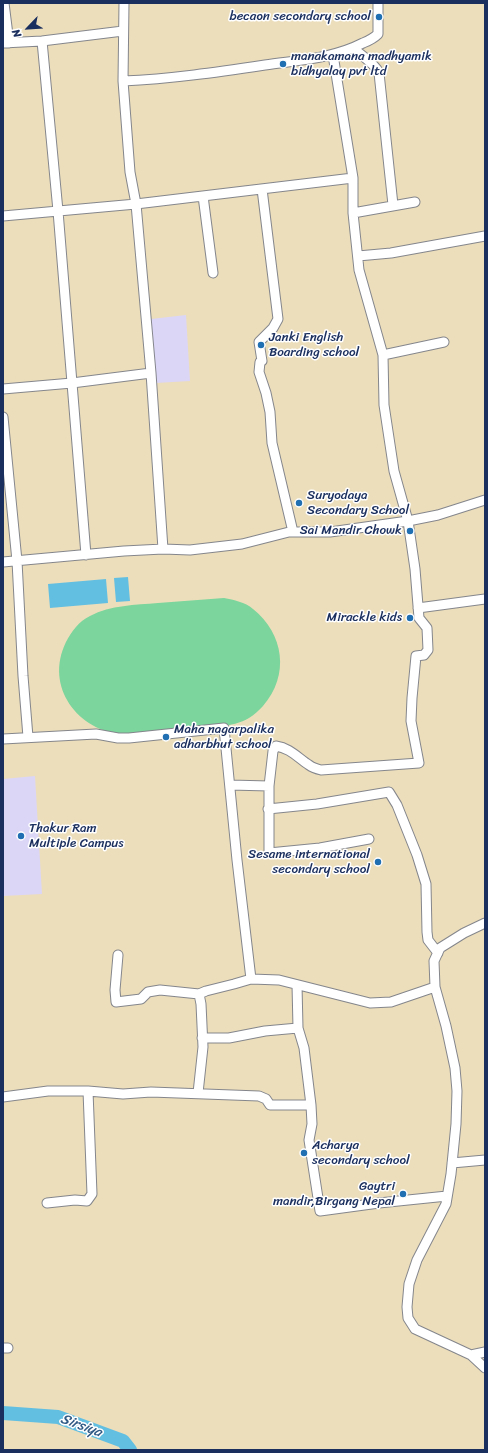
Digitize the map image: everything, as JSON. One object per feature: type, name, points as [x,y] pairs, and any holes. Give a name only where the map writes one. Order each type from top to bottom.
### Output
[{"type":"street","points":[[4,3],[6,43],[42,41],[123,31]]},
{"type":"street","points":[[124,3],[123,81],[130,172],[136,204],[151,373],[163,549]]},
{"type":"street","points":[[123,81],[162,79],[215,73],[333,55],[353,48],[378,34],[378,3]]},
{"type":"street","points":[[42,41],[58,211],[86,555]]},
{"type":"street","points":[[353,48],[377,68],[379,73],[393,206]]},
{"type":"street","points":[[333,55],[353,178],[354,213],[359,270],[383,355],[384,405],[394,471],[408,522],[415,569],[419,618],[427,628],[428,650],[424,655],[416,656],[412,698],[411,721],[419,763],[321,770],[310,766],[291,752],[276,746],[273,751],[269,786],[269,853],[320,848],[369,839]]},
{"type":"street","points":[[3,216],[136,204],[353,178]]},
{"type":"street","points":[[262,189],[278,319],[273,328],[259,342],[262,361],[260,362],[259,372],[266,393],[270,412],[272,443],[293,532]]},
{"type":"street","points":[[204,196],[213,273]]},
{"type":"street","points":[[354,213],[415,202]]},
{"type":"street","points":[[358,256],[391,253],[485,236]]},
{"type":"street","points":[[383,355],[444,342]]},
{"type":"street","points":[[3,389],[72,383],[151,373]]},
{"type":"street","points":[[3,417],[17,561],[28,737]]},
{"type":"street","points":[[3,562],[124,551],[163,549],[190,550],[242,544],[288,532],[330,532],[357,527],[408,522],[485,500]]},
{"type":"street","points":[[418,608],[485,599]]},
{"type":"street","points":[[3,739],[96,734],[118,738],[129,738],[224,728],[251,979]]},
{"type":"street","points":[[230,785],[269,786]]},
{"type":"street","points":[[268,809],[316,804],[390,792],[397,805],[424,877],[427,894],[428,940],[438,953]]},
{"type":"street","points":[[485,923],[464,933],[440,948],[434,961],[435,987],[446,1026],[455,1068],[457,1090],[452,1163],[446,1204],[417,1260],[408,1284],[408,1318],[415,1329],[471,1355],[485,1368]]},
{"type":"street","points":[[118,955],[115,990],[116,1002],[141,999],[148,992],[160,990],[200,994],[206,990],[251,979],[279,980],[370,1003],[391,1002],[435,987]]},
{"type":"street","points":[[298,985],[298,1028],[304,1048],[311,1105],[312,1124],[309,1140],[320,1212],[379,1203],[447,1196]]},
{"type":"street","points":[[198,1093],[203,1047],[200,994]]},
{"type":"street","points":[[202,1038],[229,1038],[265,1031],[298,1028]]},
{"type":"street","points":[[3,1097],[48,1091],[88,1091],[123,1094],[151,1092],[198,1093],[259,1096],[266,1099],[270,1105],[311,1105]]},
{"type":"street","points":[[47,1203],[75,1200],[87,1201],[92,1194],[88,1091]]},
{"type":"street","points":[[452,1163],[485,1160]]},
{"type":"street","points":[[471,1355],[485,1352]]},
{"type":"shaded area","points":[[186,315],[190,381],[156,383],[151,319]]},
{"type":"shaded area","name":"Thakur Ram Multiple Campus","points":[[35,776],[42,894],[3,896],[3,779]]},
{"type":"green space","points":[[224,598],[243,603],[253,609],[263,619],[271,630],[277,643],[280,655],[280,668],[272,694],[263,706],[251,717],[239,723],[220,727],[124,735],[107,732],[92,725],[80,716],[70,704],[63,690],[59,675],[60,659],[70,634],[86,618],[98,612],[123,606]]},
{"type":"water","points":[[128,577],[130,601],[116,602],[114,578]]},
{"type":"water","points":[[106,579],[108,603],[50,608],[48,584]]},
{"type":"waterway","name":"Sirsiya","points":[[3,1413],[58,1417],[123,1441],[130,1450]]},
{"type":"place","name":"becaon secondary school","points":[[379,17]]},
{"type":"place","name":"manakamana madhyamik bidhyalay pvt ltd","points":[[283,64]]},
{"type":"place","name":"Janki English Boarding school","points":[[261,345]]},
{"type":"place","name":"Suryodaya Secondary School","points":[[299,503]]},
{"type":"place","name":"Sai Mandir Chowk","points":[[410,531]]},
{"type":"place","name":"Mirackle kids","points":[[410,618]]},
{"type":"place","name":"Maha nagarpalika adharbhut school","points":[[166,737]]},
{"type":"place","name":"Thakur Ram Multiple Campus","points":[[21,836]]},
{"type":"place","name":"Sesame international secondary school","points":[[378,862]]},
{"type":"place","name":"Acharya secondary school","points":[[304,1153]]},
{"type":"place","name":"Gaytri mandir,Birgang Nepal","points":[[403,1194]]}]
